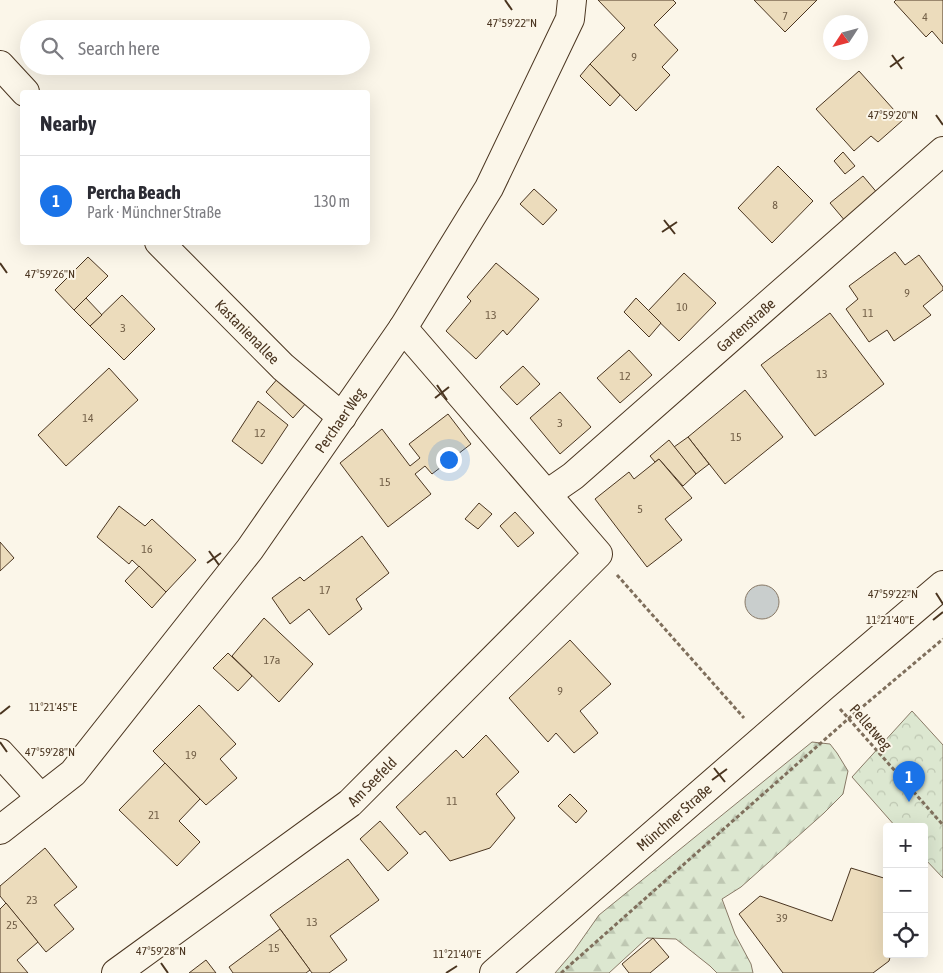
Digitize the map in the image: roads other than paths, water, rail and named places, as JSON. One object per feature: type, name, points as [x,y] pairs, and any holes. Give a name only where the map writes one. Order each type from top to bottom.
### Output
[{"type":"street","name":"Perchaer Weg","points":[[0,830],[73,773],[250,549],[342,417],[403,328],[489,188],[570,19],[572,0]]},
{"type":"street","points":[[0,65],[23,90]]},
{"type":"street","name":"Gartenstraße","points":[[547,494],[573,476],[943,152]]},
{"type":"street","name":"Kastanienallee","points":[[162,245],[283,366],[342,417]]},
{"type":"street","points":[[403,328],[547,494]]},
{"type":"street","name":"Am Seefeld","points":[[116,973],[350,803],[598,554],[547,494]]},
{"type":"street","name":"Münchner Straße","points":[[494,973],[822,687],[943,585]]},
{"type":"street","points":[[0,753],[41,798]]},
{"type":"place","name":"Percha Beach","points":[[909,802]]}]
